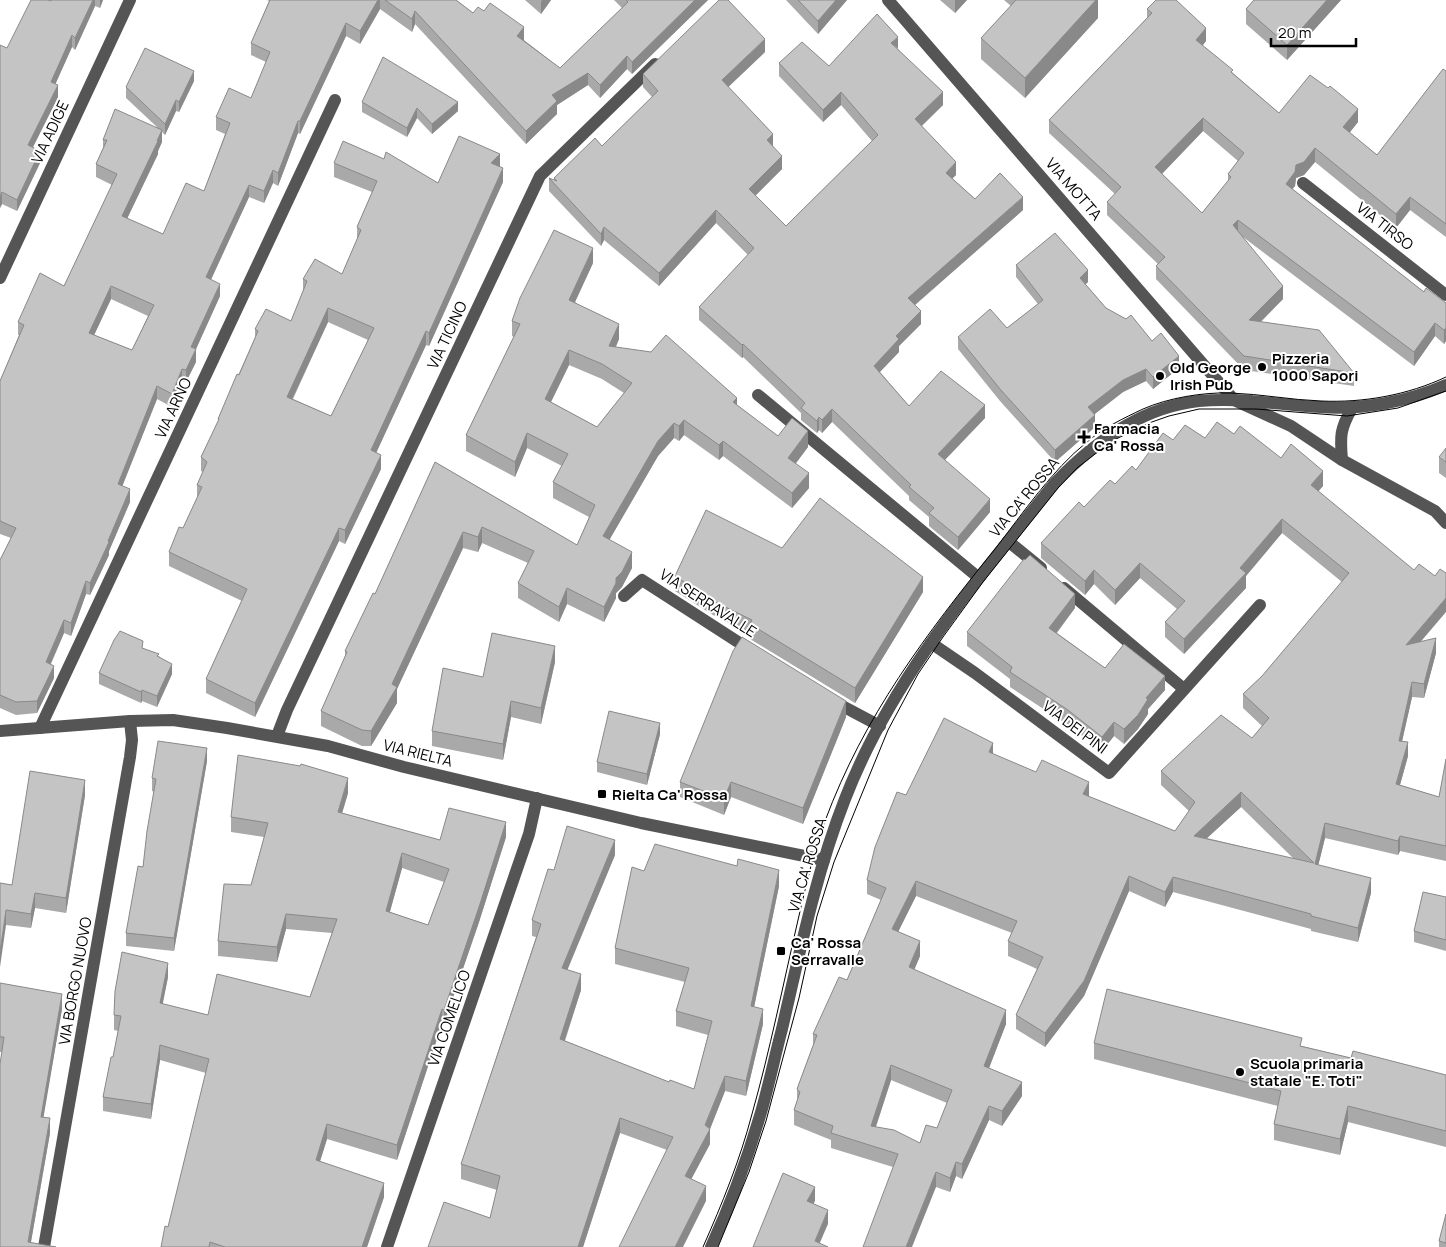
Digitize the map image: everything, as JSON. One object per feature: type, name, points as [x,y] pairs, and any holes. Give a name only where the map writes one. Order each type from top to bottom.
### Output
[{"type":"street","name":"VIA ADIGE","points":[[0,278],[130,0]]},
{"type":"street","name":"VIA MOTTA","points":[[888,0],[1234,400]]},
{"type":"street","name":"VIA TICINO","points":[[277,736],[287,710],[540,176],[665,54]]},
{"type":"street","name":"VIA ARNO","points":[[40,728],[335,100]]},
{"type":"street","name":"VIA TIRSO","points":[[1303,183],[1446,294]]},
{"type":"street","name":"VIA CA' ROSSA","points":[[711,1247],[732,1197],[760,1118],[809,912],[824,860],[846,798],[865,754],[912,670],[931,643],[979,578],[1060,478],[1073,464],[1109,435],[1166,408],[1197,402],[1234,400],[1321,408],[1352,408],[1396,401],[1433,391],[1446,385]]},
{"type":"street","points":[[758,395],[979,578]]},
{"type":"street","points":[[1234,400],[1291,426],[1342,460],[1435,511],[1446,522]]},
{"type":"street","points":[[1342,460],[1340,439],[1342,424],[1352,408]]},
{"type":"street","points":[[1008,541],[1184,689]]},
{"type":"street","name":"VIA SERRAVALLE","points":[[624,596],[642,580],[762,657]]},
{"type":"street","name":"VIA DEI PINI","points":[[931,643],[975,673],[1109,773],[1260,605]]},
{"type":"street","points":[[819,692],[880,726]]},
{"type":"street","name":"VIA RIELTA","points":[[0,730],[173,720],[277,736],[328,746],[404,767],[641,823],[824,860]]},
{"type":"street","name":"VIA BORGO NUOVO","points":[[44,1247],[130,757],[132,740],[130,721]]},
{"type":"street","name":"VIA COMELICO","points":[[387,1247],[529,834],[537,798]]},
{"type":"building","points":[[31,0],[93,0],[75,38],[72,35],[51,82],[58,85],[28,145],[40,151],[17,200],[2,192],[0,197],[0,45],[7,48]]},
{"type":"building","points":[[270,0],[378,0],[360,31],[346,23],[300,121],[298,121],[278,173],[273,170],[264,191],[249,185],[206,277],[220,284],[191,347],[196,349],[186,370],[182,369],[172,394],[157,386],[118,484],[130,489],[90,583],[86,581],[71,623],[64,620],[46,662],[54,666],[37,701],[16,702],[0,695],[0,560],[16,528],[0,521],[0,381],[24,325],[18,322],[40,273],[64,286],[117,174],[96,164],[107,140],[103,140],[115,109],[162,130],[122,216],[163,234],[186,183],[204,191],[230,123],[216,117],[229,88],[251,98],[270,52],[251,43]],"holes":[[[111,286],[154,305],[132,350],[89,333]]]},
{"type":"building","points":[[385,0],[456,0],[473,13],[478,7],[484,11],[490,3],[524,27],[517,36],[560,68],[628,2],[626,0],[695,0],[632,62],[627,56],[600,85],[588,73],[552,95],[557,101],[526,131],[415,11],[412,19]]},
{"type":"building","points":[[719,0],[728,0],[765,39],[722,80],[773,134],[767,140],[782,156],[749,189],[786,226],[878,135],[841,92],[823,110],[779,63],[802,42],[829,66],[877,14],[898,37],[891,43],[943,92],[915,119],[956,162],[946,173],[975,199],[1000,173],[1023,197],[908,298],[921,311],[896,336],[899,339],[874,366],[909,406],[941,371],[985,405],[938,454],[990,499],[958,537],[929,513],[934,508],[909,487],[911,485],[832,409],[822,420],[819,417],[817,421],[801,408],[805,403],[743,344],[699,307],[754,248],[716,210],[659,273],[604,227],[601,234],[549,178],[557,181],[554,178],[595,138],[602,146],[658,91],[643,74]]},
{"type":"building","points":[[798,0],[836,0],[818,21]]},
{"type":"building","points":[[1016,0],[1096,0],[1025,78],[981,38]]},
{"type":"building","points":[[1156,0],[1176,0],[1206,28],[1196,40],[1233,70],[1231,72],[1279,113],[1310,75],[1328,88],[1330,86],[1358,109],[1343,127],[1377,155],[1443,69],[1446,71],[1446,224],[1410,197],[1396,214],[1315,148],[1304,162],[1296,165],[1295,172],[1286,184],[1424,292],[1426,288],[1446,303],[1446,328],[1444,330],[1435,323],[1414,352],[1238,220],[1233,225],[1283,286],[1249,320],[1319,330],[1354,373],[1244,356],[1156,266],[1165,257],[1107,202],[1121,187],[1049,120],[1152,13],[1147,9]],"holes":[[[1203,118],[1244,153],[1228,174],[1231,177],[1202,213],[1155,167]]]},
{"type":"building","points":[[1254,0],[1327,0],[1287,45],[1246,9]]},
{"type":"building","points":[[145,48],[194,71],[179,102],[176,100],[165,124],[126,87]]},
{"type":"building","points":[[383,57],[458,102],[432,124],[417,108],[407,128],[362,102]]},
{"type":"building","points":[[459,136],[500,154],[491,163],[503,168],[429,333],[426,331],[371,450],[381,455],[345,530],[339,528],[255,703],[206,679],[247,589],[169,552],[179,527],[183,528],[202,487],[197,485],[207,462],[201,457],[258,331],[255,329],[266,309],[291,321],[307,281],[303,279],[315,259],[342,274],[361,230],[357,227],[377,181],[334,163],[343,141],[384,159],[386,152],[438,183]],"holes":[[[328,308],[374,328],[331,416],[287,397]]]},
{"type":"building","points":[[554,230],[593,248],[569,300],[619,324],[609,346],[651,352],[666,335],[737,398],[733,402],[778,436],[792,418],[808,431],[788,458],[809,473],[792,493],[723,441],[719,445],[684,420],[679,426],[674,423],[658,441],[603,536],[632,552],[622,572],[616,578],[616,583],[604,607],[567,588],[559,607],[518,583],[534,551],[482,527],[478,537],[463,532],[392,684],[397,687],[371,731],[362,730],[321,711],[347,652],[345,651],[373,593],[375,594],[435,462],[577,545],[595,505],[553,482],[568,454],[527,433],[515,462],[466,435],[520,324],[512,321],[520,298]],"holes":[[[569,350],[602,364],[632,383],[597,427],[545,399]]]},
{"type":"building","points":[[1055,233],[1088,270],[1080,278],[1106,308],[1126,319],[1131,315],[1152,341],[1161,333],[1179,356],[1153,377],[1146,369],[1123,380],[1088,407],[1095,415],[1055,450],[1000,389],[958,337],[990,309],[1007,328],[1043,300],[1016,265]]},
{"type":"building","points":[[1217,422],[1234,434],[1240,426],[1281,458],[1291,444],[1323,471],[1311,485],[1414,570],[1419,564],[1435,576],[1440,569],[1446,573],[1446,598],[1406,645],[1436,638],[1424,684],[1412,682],[1399,741],[1408,742],[1396,784],[1439,797],[1446,759],[1446,846],[1400,836],[1398,841],[1325,823],[1315,864],[1371,878],[1358,928],[1173,877],[1165,892],[1129,876],[1084,981],[1045,1033],[1016,1015],[1043,957],[1008,941],[1017,921],[916,881],[892,929],[920,941],[909,967],[1006,1010],[984,1066],[1022,1082],[1002,1111],[989,1106],[962,1164],[956,1162],[950,1178],[936,1172],[906,1247],[863,1247],[898,1154],[831,1133],[833,1126],[794,1110],[800,1092],[797,1089],[817,1035],[813,1034],[839,977],[847,980],[886,888],[867,880],[875,847],[897,792],[906,795],[944,718],[993,743],[989,752],[1036,772],[1042,760],[1089,782],[1083,794],[1175,831],[1195,802],[1161,771],[1221,715],[1252,738],[1269,718],[1243,694],[1262,676],[1349,573],[1282,519],[1240,568],[1246,573],[1184,639],[1165,622],[1185,601],[1140,563],[1115,590],[1094,570],[1085,581],[1041,543],[1079,502],[1084,507],[1110,480],[1115,484],[1132,466],[1136,470],[1163,433],[1173,440],[1185,425],[1205,438]],"holes":[[[1241,792],[1314,863],[1194,836]],[[891,1065],[952,1090],[937,1128],[926,1125],[920,1143],[894,1130],[871,1126]]]},
{"type":"building","points":[[1446,448],[1446,462],[1439,457]]},
{"type":"building","points":[[820,498],[923,577],[855,688],[750,624],[752,620],[713,601],[675,576],[706,510],[782,548]]},
{"type":"building","points":[[1030,555],[1075,594],[1049,628],[1105,668],[1124,644],[1165,676],[1146,698],[1148,699],[1138,715],[1124,729],[1114,722],[1102,737],[1068,710],[1010,672],[1012,667],[967,632],[1024,559]]},
{"type":"building","points":[[120,631],[143,641],[142,648],[159,654],[157,656],[172,664],[157,696],[142,690],[141,692],[99,673]]},
{"type":"building","points":[[492,633],[555,646],[541,708],[511,701],[503,744],[432,731],[443,668],[483,677]]},
{"type":"building","points":[[742,637],[846,701],[803,808],[731,782],[724,799],[680,782],[733,651]]},
{"type":"building","points":[[609,711],[660,723],[647,774],[597,762]]},
{"type":"building","points":[[158,741],[207,748],[174,938],[126,933],[138,866],[143,867],[156,779],[152,778]]},
{"type":"building","points":[[238,755],[300,766],[301,764],[348,778],[338,812],[440,840],[449,808],[506,822],[479,907],[444,1010],[442,1009],[397,1145],[327,1124],[316,1160],[384,1183],[362,1247],[225,1247],[210,1242],[209,1247],[161,1247],[165,1226],[168,1227],[209,1059],[160,1045],[151,1104],[103,1097],[121,1016],[114,1015],[115,991],[122,952],[168,963],[160,1003],[208,1015],[217,974],[310,997],[337,919],[286,914],[277,947],[218,941],[224,884],[251,885],[268,823],[231,817]],"holes":[[[402,853],[449,869],[428,925],[386,911]]]},
{"type":"building","points":[[30,771],[85,780],[66,898],[35,893],[31,914],[6,910],[0,952],[0,883],[12,885]]},
{"type":"building","points":[[567,826],[615,840],[562,968],[581,974],[560,1039],[669,1082],[670,1080],[694,1089],[712,1021],[676,1011],[689,968],[615,948],[632,867],[644,871],[655,844],[737,866],[738,859],[779,870],[751,1006],[763,1009],[746,1081],[725,1076],[705,1125],[710,1129],[685,1176],[706,1186],[675,1247],[619,1247],[673,1137],[620,1118],[578,1247],[428,1247],[444,1202],[490,1218],[500,1176],[461,1164],[541,924],[532,920],[548,869],[554,870]]},
{"type":"building","points":[[1423,892],[1446,897],[1446,940],[1414,931]]},
{"type":"building","points":[[0,983],[62,994],[41,1117],[50,1118],[28,1242],[56,1247],[0,1247],[0,1064],[4,1037],[0,1037]]},
{"type":"building","points":[[1107,989],[1302,1038],[1300,1046],[1351,1058],[1353,1051],[1446,1075],[1446,1131],[1348,1106],[1340,1139],[1274,1124],[1281,1091],[1094,1043]]},
{"type":"building","points":[[783,1173],[815,1187],[807,1201],[828,1210],[815,1241],[828,1247],[753,1247]]},
{"type":"building","points":[[1446,1214],[1446,1243],[1439,1241]]},
{"type":"tram line","points":[[703,1247],[742,1148],[765,1066],[813,857],[825,821],[841,783],[858,746],[878,711],[921,645],[1050,479],[1074,453],[1100,432],[1143,409],[1174,399],[1186,396],[1231,393],[1310,400],[1353,401],[1401,393],[1446,377]]},
{"type":"tram line","points":[[718,1247],[749,1172],[766,1121],[799,998],[817,916],[834,862],[888,730],[918,674],[943,637],[983,582],[1058,488],[1077,468],[1112,441],[1149,423],[1169,416],[1199,409],[1256,409],[1347,416],[1398,408],[1446,391]]},
{"type":"place","name":"Pizzeria 1000 Sapori","points":[[1262,367]]},
{"type":"place","name":"Old George Irish Pub","points":[[1160,376]]},
{"type":"place","name":"Farmacia Ca' Rossa","points":[[1084,437]]},
{"type":"place","name":"Rielta Ca' Rossa","points":[[602,794]]},
{"type":"place","name":"Ca' Rossa Serravalle","points":[[781,951]]},
{"type":"place","name":"Scuola primaria statale \"E. Toti\"","points":[[1240,1072]]}]
